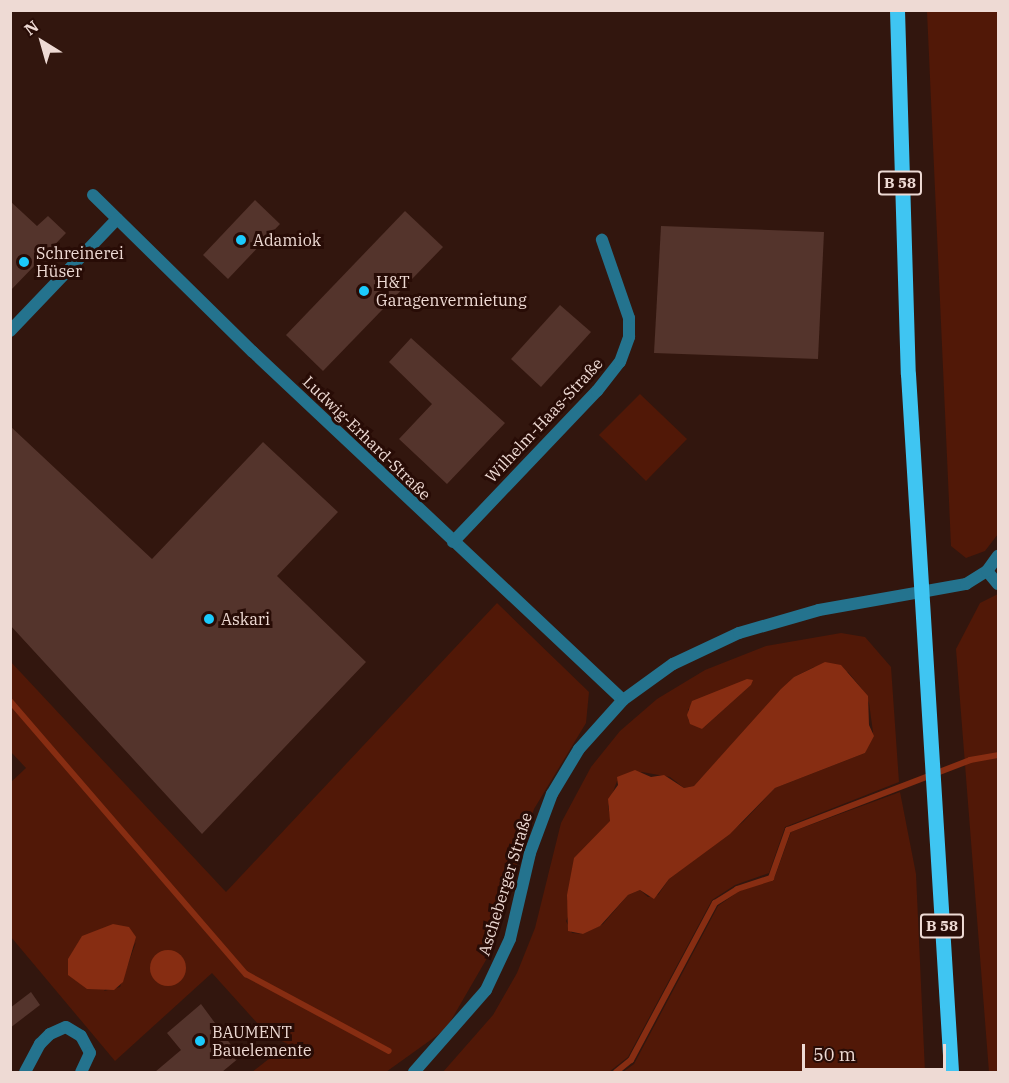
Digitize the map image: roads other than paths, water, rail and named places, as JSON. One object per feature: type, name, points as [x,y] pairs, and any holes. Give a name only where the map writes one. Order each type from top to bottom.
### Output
[{"type":"main road","name":"B 58","points":[[897,10],[901,197],[921,592],[951,1072]]},
{"type":"street","name":"Ludwig-Erhard-Straße","points":[[93,195],[453,542],[623,700]]},
{"type":"street","points":[[10,331],[117,219]]},
{"type":"street","name":"Wilhelm-Haas-Straße","points":[[453,542],[597,391],[620,362],[629,337],[629,318],[602,240]]},
{"type":"street","points":[[999,556],[987,572],[999,584]]},
{"type":"street","name":"Ascheberger Straße","points":[[414,1072],[486,990],[510,939],[530,853],[552,794],[579,749],[623,700],[673,664],[739,633],[819,610],[966,584],[987,572]]},
{"type":"street","points":[[25,1072],[40,1044],[50,1034],[66,1027],[81,1036],[90,1053],[81,1072]]},
{"type":"waterway","points":[[10,701],[246,974],[389,1051]]},
{"type":"waterway","points":[[616,1072],[631,1060],[715,903],[737,889],[771,878],[788,830],[970,760],[998,755]]},
{"type":"place","name":"Adamiok","points":[[241,240]]},
{"type":"place","name":"Schreinerei Hüser","points":[[24,262]]},
{"type":"place","name":"H&T Garagenvermietung","points":[[364,291]]},
{"type":"place","name":"Askari","points":[[209,619]]},
{"type":"place","name":"BAUMENT Bauelemente","points":[[200,1041]]}]
